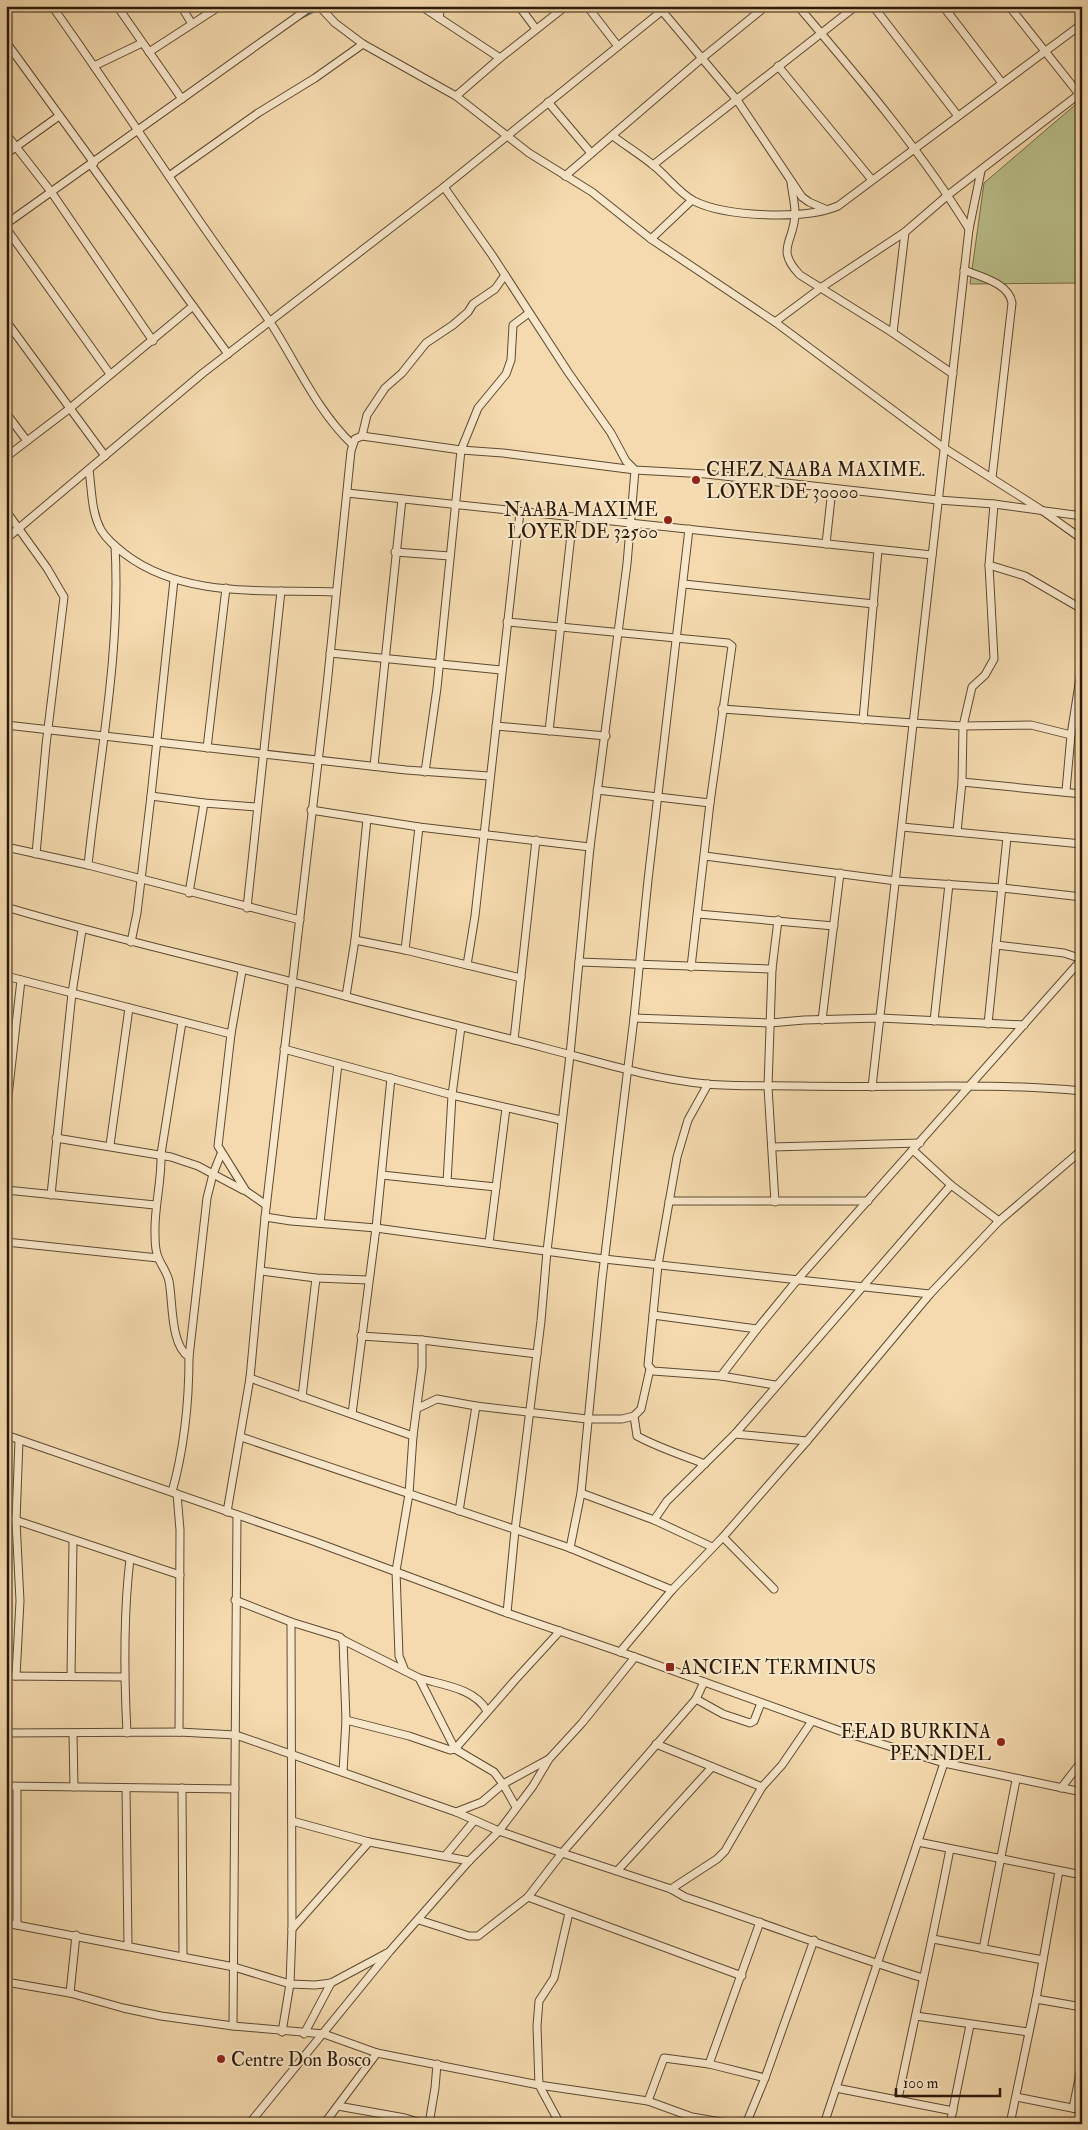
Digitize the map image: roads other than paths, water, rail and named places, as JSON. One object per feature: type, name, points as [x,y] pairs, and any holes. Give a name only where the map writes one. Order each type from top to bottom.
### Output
[{"type":"street","points":[[52,6],[269,321],[338,430],[352,444]]},
{"type":"street","points":[[118,6],[182,100]]},
{"type":"street","points":[[181,6],[192,24]]},
{"type":"street","points":[[149,52],[220,6]]},
{"type":"street","points":[[110,374],[6,226],[312,6]]},
{"type":"street","points":[[319,6],[335,23],[363,44],[456,96],[529,153],[592,192],[651,239],[775,322],[944,448],[1040,509],[1082,539]]},
{"type":"street","points":[[421,6],[500,58]]},
{"type":"street","points":[[439,18],[441,6]]},
{"type":"street","points":[[518,6],[536,29]]},
{"type":"street","points":[[456,96],[500,58],[566,6]]},
{"type":"street","points":[[587,6],[617,46]]},
{"type":"street","points":[[6,539],[228,354],[444,187],[660,9],[668,6]]},
{"type":"street","points":[[565,176],[701,59],[766,6]]},
{"type":"street","points":[[798,6],[914,149],[948,195],[969,229]]},
{"type":"street","points":[[653,165],[856,6]]},
{"type":"street","points":[[873,6],[958,116]]},
{"type":"street","points":[[943,6],[1002,83]]},
{"type":"street","points":[[775,322],[822,287],[905,232],[948,195],[981,172],[1080,93],[1009,6]]},
{"type":"street","points":[[660,9],[737,100],[791,182],[809,202],[827,210]]},
{"type":"street","points":[[613,136],[653,165],[692,200],[709,207],[744,214],[773,215],[827,210],[838,206],[1082,24]]},
{"type":"street","points":[[6,42],[228,354]]},
{"type":"street","points":[[94,66],[142,43]]},
{"type":"street","points":[[169,176],[258,113],[315,78],[363,44]]},
{"type":"street","points":[[778,66],[872,180]]},
{"type":"street","points":[[548,102],[591,153]]},
{"type":"street","points":[[6,154],[59,116]]},
{"type":"street","points":[[6,134],[52,193],[153,340]]},
{"type":"street","points":[[872,1087],[964,270],[969,229],[981,172]]},
{"type":"street","points":[[791,182],[795,213],[787,249],[790,264],[800,274],[893,333],[952,374]]},
{"type":"street","points":[[444,187],[611,433],[626,461],[635,470],[632,522],[620,633],[590,847],[570,1055],[561,1120],[537,1354],[515,1530],[507,1613]]},
{"type":"street","points":[[651,239],[692,200]]},
{"type":"street","points":[[893,333],[905,232]]},
{"type":"street","points":[[964,270],[1005,288],[1011,297],[1012,303],[992,478]]},
{"type":"street","points":[[362,436],[367,415],[385,388],[402,373],[426,343],[453,325],[468,312],[473,304],[495,289],[505,275]]},
{"type":"street","points":[[6,457],[69,409],[193,306]]},
{"type":"street","points":[[425,772],[439,664],[461,450],[478,408],[506,374],[511,360],[513,325],[530,313]]},
{"type":"street","points":[[6,322],[104,456]]},
{"type":"street","points":[[6,413],[27,441]]},
{"type":"street","points":[[228,1512],[250,1378],[266,1205],[300,920],[352,444],[355,439],[362,436],[461,450],[503,453],[635,470],[706,474],[832,489],[1040,509],[1082,516]]},
{"type":"street","points":[[89,470],[92,506],[104,534],[115,546],[147,568],[174,580],[226,588],[336,592]]},
{"type":"street","points":[[826,544],[832,489]]},
{"type":"street","points":[[347,493],[932,555]]},
{"type":"street","points":[[374,766],[402,499]]},
{"type":"street","points":[[957,832],[962,782],[963,726],[972,688],[985,674],[994,659],[989,565],[994,504]]},
{"type":"street","points":[[6,511],[47,568],[64,597],[48,729],[36,854]]},
{"type":"street","points":[[467,965],[484,833],[520,512]]},
{"type":"street","points":[[549,731],[573,517]]},
{"type":"street","points":[[570,1548],[580,1493],[604,1259],[626,1070],[634,1018],[689,529]]},
{"type":"street","points":[[88,865],[105,736],[117,588],[115,546]]},
{"type":"street","points":[[863,720],[878,550]]},
{"type":"street","points":[[395,552],[450,556]]},
{"type":"street","points":[[989,565],[1025,576],[1082,609]]},
{"type":"street","points":[[131,942],[151,796],[174,580]]},
{"type":"street","points":[[684,584],[874,604]]},
{"type":"street","points":[[207,748],[226,588]]},
{"type":"street","points":[[246,908],[281,591]]},
{"type":"street","points":[[507,622],[728,643],[732,646],[722,709],[691,967]]},
{"type":"street","points":[[330,653],[501,670]]},
{"type":"street","points":[[1066,791],[1071,735],[1082,665]]},
{"type":"street","points":[[722,709],[963,726],[1030,725],[1071,735]]},
{"type":"street","points":[[6,725],[425,772],[489,776]]},
{"type":"street","points":[[496,726],[606,736]]},
{"type":"street","points":[[962,782],[1082,794]]},
{"type":"street","points":[[597,790],[710,803]]},
{"type":"street","points":[[151,796],[257,807]]},
{"type":"street","points":[[189,892],[204,803]]},
{"type":"street","points":[[311,810],[419,826],[590,847]]},
{"type":"street","points":[[346,996],[355,940],[367,819]]},
{"type":"street","points":[[405,950],[419,826]]},
{"type":"street","points":[[902,827],[1082,844]]},
{"type":"street","points":[[988,1024],[1007,837]]},
{"type":"street","points":[[514,1040],[536,840]]},
{"type":"street","points":[[6,847],[141,878],[246,908],[300,920]]},
{"type":"street","points":[[705,856],[896,881],[1002,888],[1082,897]]},
{"type":"street","points":[[822,1020],[840,874]]},
{"type":"street","points":[[934,1021],[949,884]]},
{"type":"street","points":[[6,907],[82,930],[292,982],[626,1070],[708,1084],[872,1087],[969,1085],[1082,1091]]},
{"type":"street","points":[[698,914],[834,926]]},
{"type":"street","points":[[775,1202],[768,1086],[772,968],[778,920]]},
{"type":"street","points":[[51,1195],[72,994],[82,930]]},
{"type":"street","points":[[355,940],[521,978]]},
{"type":"street","points":[[721,1376],[798,1279],[1082,959],[1064,953],[996,945]]},
{"type":"street","points":[[579,962],[640,966],[772,968]]},
{"type":"street","points":[[242,970],[231,1034],[218,1143],[221,1154],[246,1191]]},
{"type":"street","points":[[6,976],[231,1034]]},
{"type":"street","points":[[6,1114],[8,1080],[21,980]]},
{"type":"street","points":[[110,1145],[129,1008]]},
{"type":"street","points":[[634,1018],[770,1023],[880,1018],[1024,1025]]},
{"type":"street","points":[[182,1022],[161,1154],[161,1173],[155,1205],[155,1233],[158,1258],[169,1280],[172,1314],[177,1335],[184,1354],[189,1357]]},
{"type":"street","points":[[447,1182],[452,1095],[460,1027]]},
{"type":"street","points":[[284,1049],[452,1095],[561,1120]]},
{"type":"street","points":[[320,1223],[338,1064]]},
{"type":"street","points":[[352,1414],[376,1228],[391,1078]]},
{"type":"street","points":[[418,1408],[429,1401],[437,1399],[476,1406],[587,1419],[634,1416],[641,1409],[650,1369],[648,1365],[658,1265],[678,1157],[688,1120],[708,1084]]},
{"type":"street","points":[[489,1243],[506,1108]]},
{"type":"street","points":[[56,1138],[161,1154],[192,1164],[213,1174],[246,1191],[266,1205]]},
{"type":"street","points":[[772,1148],[920,1143]]},
{"type":"street","points":[[913,1150],[951,1185],[1000,1221]]},
{"type":"street","points":[[620,1652],[672,1590],[723,1537],[807,1442],[930,1294],[1000,1221],[1082,1150]]},
{"type":"street","points":[[179,1732],[180,1530],[175,1493],[190,1380],[189,1357],[200,1251],[213,1174],[221,1154]]},
{"type":"street","points":[[382,1175],[496,1187]]},
{"type":"street","points":[[654,1520],[667,1501],[735,1434],[775,1385],[951,1185]]},
{"type":"street","points":[[6,1190],[155,1205]]},
{"type":"street","points":[[669,1201],[868,1201]]},
{"type":"street","points":[[265,1217],[376,1228],[604,1259],[930,1294]]},
{"type":"street","points":[[6,1242],[158,1258]]},
{"type":"street","points":[[261,1271],[316,1278],[368,1280]]},
{"type":"street","points":[[302,1397],[316,1278]]},
{"type":"street","points":[[653,1315],[757,1329]]},
{"type":"street","points":[[361,1336],[422,1340],[537,1354]]},
{"type":"street","points":[[405,1671],[399,1656],[396,1571],[408,1494],[413,1436],[418,1408],[422,1367],[422,1340]]},
{"type":"street","points":[[650,1369],[721,1376],[775,1385]]},
{"type":"street","points":[[250,1378],[413,1436]]},
{"type":"street","points":[[459,1511],[476,1406]]},
{"type":"street","points":[[634,1416],[637,1436],[656,1446],[705,1464]]},
{"type":"street","points":[[735,1434],[807,1442]]},
{"type":"street","points":[[6,1435],[396,1571],[507,1613],[904,1752],[1016,1780],[1082,1792]]},
{"type":"street","points":[[241,1437],[570,1548],[672,1590]]},
{"type":"street","points":[[16,1676],[20,1601],[16,1521],[19,1440]]},
{"type":"street","points":[[580,1493],[654,1520],[712,1547]]},
{"type":"street","points":[[233,2026],[237,1515]]},
{"type":"street","points":[[6,1517],[180,1575]]},
{"type":"street","points":[[723,1537],[774,1589]]},
{"type":"street","points":[[71,1676],[73,1540]]},
{"type":"street","points":[[127,1733],[124,1677],[127,1587],[130,1559]]},
{"type":"street","points":[[235,1600],[291,1622],[340,1637],[419,1678],[465,1692],[482,1701],[487,1711]]},
{"type":"street","points":[[282,2032],[290,1984],[292,1929],[293,1754],[291,1622]]},
{"type":"street","points":[[346,1720],[409,1736],[450,1750],[455,1749],[560,1631]]},
{"type":"street","points":[[343,1772],[346,1720],[344,1640]]},
{"type":"street","points":[[249,2124],[390,1951],[469,1861],[499,1831],[533,1786],[549,1759],[582,1723],[636,1657]]},
{"type":"street","points":[[6,1676],[124,1677]]},
{"type":"street","points":[[419,1678],[455,1749],[494,1772],[516,1807]]},
{"type":"street","points":[[419,1920],[469,1936],[478,1936],[528,1897],[562,1853],[696,1699],[704,1682]]},
{"type":"street","points":[[696,1699],[723,1714],[750,1723],[754,1720],[761,1703]]},
{"type":"street","points":[[671,1889],[717,1859],[725,1851],[762,1787],[782,1765],[812,1721]]},
{"type":"street","points":[[6,1733],[179,1732],[236,1735],[456,1812],[499,1831],[671,1889],[685,1897],[814,1940],[877,1964],[923,1978]]},
{"type":"street","points":[[73,1734],[74,1788]]},
{"type":"street","points":[[656,1744],[762,1787]]},
{"type":"street","points":[[456,1812],[482,1802],[503,1784],[549,1759]]},
{"type":"street","points":[[1061,1788],[1082,1761]]},
{"type":"street","points":[[824,2124],[944,1763]]},
{"type":"street","points":[[618,1870],[712,1767]]},
{"type":"street","points":[[983,1949],[1016,1780]]},
{"type":"street","points":[[6,1786],[235,1789]]},
{"type":"street","points":[[17,1786],[17,1925]]},
{"type":"street","points":[[126,1788],[128,1946]]},
{"type":"street","points":[[182,1788],[183,1956]]},
{"type":"street","points":[[445,1856],[474,1820]]},
{"type":"street","points":[[292,1821],[369,1842],[469,1861]]},
{"type":"street","points":[[292,1929],[369,1842]]},
{"type":"street","points":[[918,1842],[950,1850],[1082,1875]]},
{"type":"street","points":[[898,2099],[933,1939],[950,1850]]},
{"type":"street","points":[[1010,2124],[1036,1999],[1059,1871]]},
{"type":"street","points":[[528,1897],[742,1976]]},
{"type":"street","points":[[556,2123],[539,2085],[537,2026],[539,2001],[554,1978],[569,1913]]},
{"type":"street","points":[[709,2064],[760,1922]]},
{"type":"street","points":[[6,1923],[183,1956],[234,1967],[290,1984],[315,1985],[331,1983],[390,1951]]},
{"type":"street","points":[[70,1992],[76,1936]]},
{"type":"street","points":[[933,1939],[1043,1960]]},
{"type":"street","points":[[746,2124],[765,2078],[814,1940]]},
{"type":"street","points":[[6,1982],[70,1992],[132,2010],[233,2026],[304,2034],[324,2034],[378,2053],[539,2085],[648,2101],[691,2120],[733,2124]]},
{"type":"street","points":[[304,2034],[331,1983]]},
{"type":"street","points":[[1036,1999],[1082,2007]]},
{"type":"street","points":[[916,2016],[1028,2032]]},
{"type":"street","points":[[950,2124],[970,2024]]},
{"type":"street","points":[[324,2124],[378,2053]]},
{"type":"street","points":[[648,2101],[664,2058],[709,2064],[765,2078]]},
{"type":"street","points":[[338,2106],[405,2118],[427,2124],[435,2088],[437,2064]]},
{"type":"street","points":[[1073,2108],[1082,2064]]},
{"type":"street","points":[[836,2088],[953,2111]]},
{"type":"street","points":[[1016,2097],[1082,2110]]},
{"type":"waterway","points":[[299,19],[319,9]]},
{"type":"place","name":"CHEZ NAABA MAXIME. LOYER DE 30000","points":[[696,480]]},
{"type":"place","name":"NAABA MAXIME LOYER DE 32500","points":[[668,520]]},
{"type":"place","name":"ANCIEN TERMINUS","points":[[670,1667]]},
{"type":"place","name":"EEAD BURKINA PENNDEL","points":[[1001,1742]]},
{"type":"place","name":"Centre Don Bosco","points":[[221,2059]]}]
